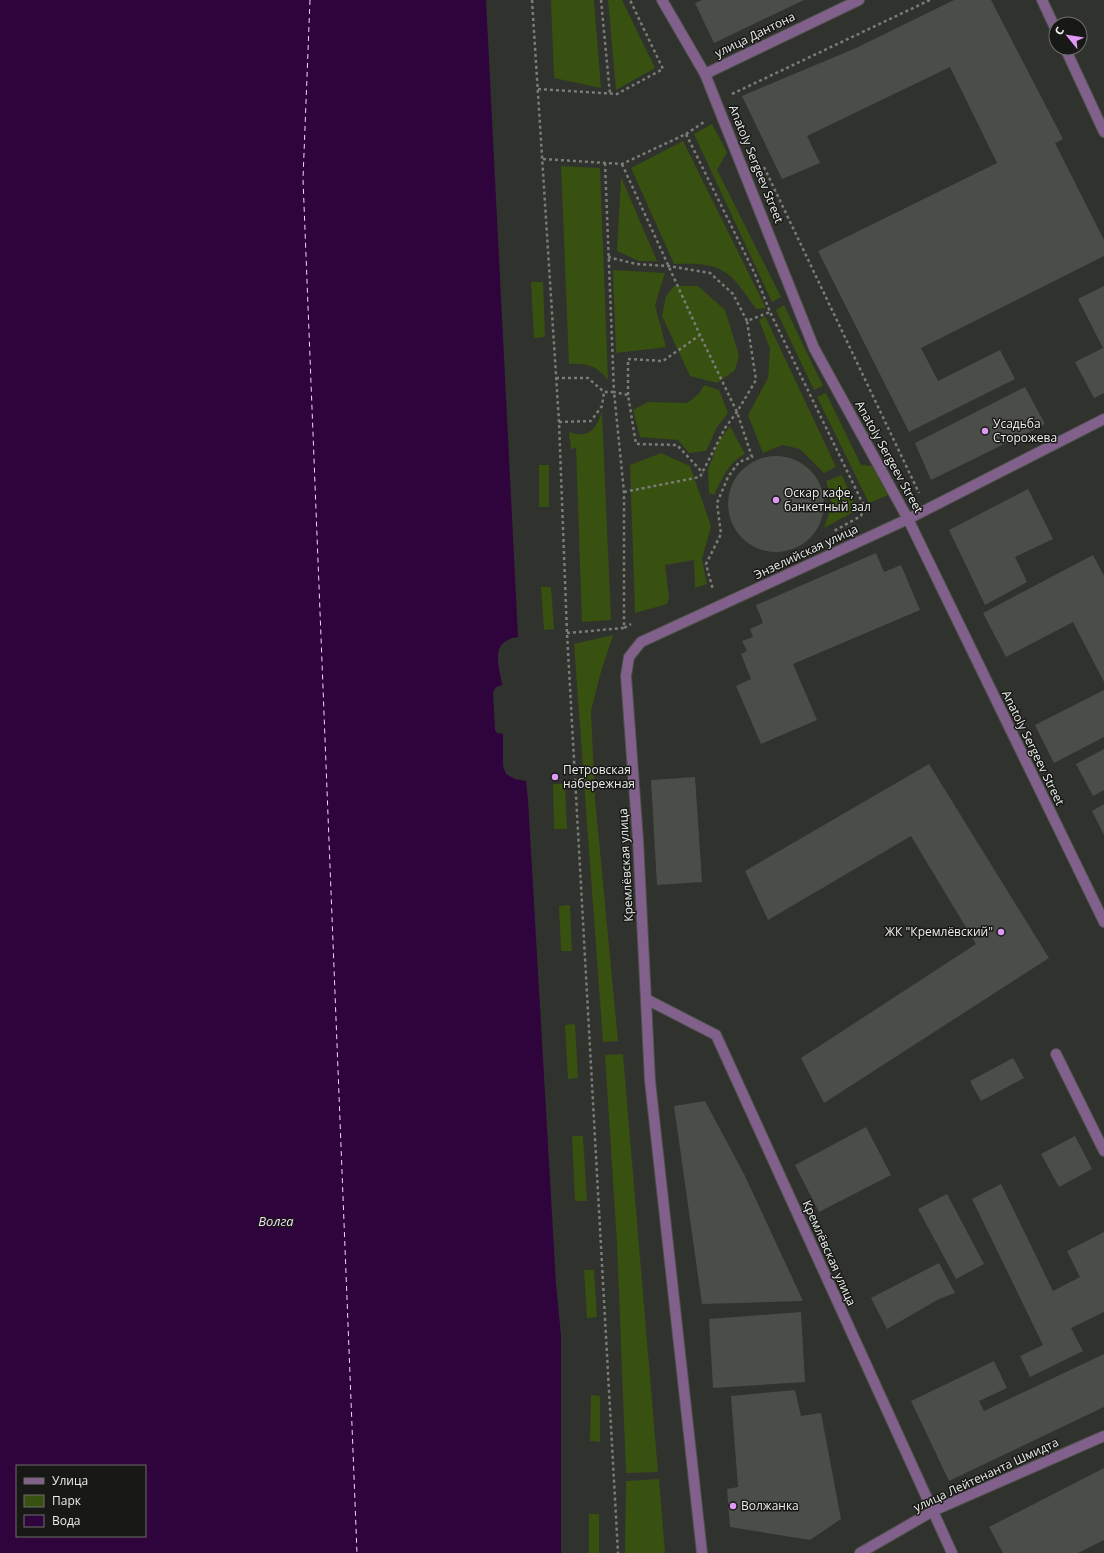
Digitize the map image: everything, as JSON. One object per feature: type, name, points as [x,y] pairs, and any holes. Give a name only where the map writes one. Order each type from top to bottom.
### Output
[{"type":"street","name":"Anatoly Sergeev Street","points":[[662,0],[705,74],[814,348],[908,518],[1104,922]]},
{"type":"street","name":"улица Дантона","points":[[705,74],[859,0]]},
{"type":"street","points":[[1042,0],[1049,16]]},
{"type":"street","points":[[1068,56],[1104,132]]},
{"type":"street","name":"Энзелийская улица","points":[[629,657],[641,642],[908,518],[1104,420]]},
{"type":"street","name":"Кремлёвская улица","points":[[629,657],[626,676],[638,840],[650,1081],[702,1553]]},
{"type":"street","name":"Кремлёвская улица","points":[[646,999],[716,1035],[952,1553]]},
{"type":"street","points":[[1056,1054],[1104,1151]]},
{"type":"street","name":"улица Лейтенанта Шмидта","points":[[860,1553],[933,1511],[1104,1436]]},
{"type":"path","points":[[532,0],[559,422],[567,633],[618,1553]]},
{"type":"path","points":[[601,0],[610,94]]},
{"type":"path","points":[[538,89],[617,94],[663,69],[630,0]]},
{"type":"path","points":[[729,96],[930,0]]},
{"type":"path","points":[[543,159],[622,164],[686,134],[755,274],[770,312],[864,506],[861,516],[833,531]]},
{"type":"path","points":[[604,163],[614,392],[624,492],[624,628]]},
{"type":"path","points":[[622,164],[737,412],[752,456],[739,462],[728,477],[717,503],[721,534],[706,564],[713,590]]},
{"type":"path","points":[[762,164],[922,499]]},
{"type":"path","points":[[608,257],[636,264],[668,266],[710,273],[733,294],[748,321],[756,380],[737,412],[725,428],[700,477],[624,492]]},
{"type":"path","points":[[748,321],[770,312]]},
{"type":"path","points":[[700,335],[663,361],[628,359],[628,395],[636,444],[677,445],[703,473]]},
{"type":"path","points":[[556,378],[588,378],[604,392],[614,392],[628,395]]},
{"type":"path","points":[[559,422],[591,421],[602,406],[604,392]]},
{"type":"path","points":[[706,593],[720,587]]},
{"type":"path","points":[[567,633],[624,628],[638,622]]},
{"type":"green space","points":[[551,0],[594,0],[601,88],[554,78]]},
{"type":"green space","points":[[608,0],[622,0],[655,68],[616,90]]},
{"type":"green space","points":[[712,124],[727,152],[717,170],[781,297],[772,302],[694,134]]},
{"type":"green space","points":[[683,141],[766,308],[756,309],[739,285],[724,271],[715,267],[704,265],[674,264],[631,168]]},
{"type":"green space","points":[[561,166],[600,168],[608,380],[600,371],[591,366],[569,364]]},
{"type":"green space","points":[[621,177],[657,261],[639,261],[617,251]]},
{"type":"green space","points":[[613,270],[665,273],[655,305],[666,347],[616,353]]},
{"type":"green space","points":[[531,282],[543,282],[545,337],[534,338]]},
{"type":"green space","points":[[674,286],[698,286],[725,310],[739,355],[735,370],[717,383],[690,376],[662,316],[666,296]]},
{"type":"green space","points":[[784,305],[823,386],[814,390],[776,310]]},
{"type":"green space","points":[[765,316],[836,467],[824,473],[800,449],[782,445],[763,453],[748,415],[768,378],[770,349],[759,320]]},
{"type":"green space","points":[[704,385],[719,390],[728,413],[717,427],[706,451],[689,453],[678,440],[640,437],[633,410],[648,402],[687,403],[699,394]]},
{"type":"green space","points":[[826,393],[861,465],[872,466],[888,495],[869,503],[817,397]]},
{"type":"green space","points":[[602,412],[611,620],[582,622],[576,448],[571,449],[569,432],[582,434],[591,431]]},
{"type":"green space","points":[[730,426],[745,454],[739,457],[730,467],[714,495],[709,493],[708,470],[718,442]]},
{"type":"green space","points":[[661,453],[690,466],[711,526],[702,559],[707,584],[695,588],[694,560],[665,565],[669,597],[667,604],[635,613],[630,465]]},
{"type":"green space","points":[[539,465],[549,465],[549,507],[539,507]]},
{"type":"green space","points":[[842,475],[857,510],[824,528],[832,504],[826,481]]},
{"type":"green space","points":[[541,587],[551,587],[554,629],[544,630]]},
{"type":"green space","points":[[613,635],[600,675],[591,711],[595,798],[618,1041],[603,1042],[574,644]]},
{"type":"green space","points":[[553,784],[565,784],[567,829],[554,829]]},
{"type":"green space","points":[[570,905],[572,951],[561,951],[559,906]]},
{"type":"green space","points":[[575,1024],[578,1078],[568,1079],[565,1025]]},
{"type":"green space","points":[[623,1054],[658,1472],[626,1473],[617,1244],[605,1055]]},
{"type":"green space","points":[[572,1136],[583,1136],[587,1201],[575,1201]]},
{"type":"green space","points":[[584,1270],[594,1270],[597,1317],[587,1318]]},
{"type":"green space","points":[[591,1395],[600,1396],[600,1442],[590,1441]]},
{"type":"green space","points":[[659,1479],[665,1553],[625,1553],[626,1481]]},
{"type":"green space","points":[[589,1514],[599,1514],[599,1553],[589,1553]]},
{"type":"water","name":"Волга","points":[[0,0],[486,0],[518,637],[509,639],[499,648],[498,662],[502,685],[496,687],[493,692],[495,730],[497,733],[503,734],[503,766],[506,774],[515,779],[526,781],[528,800],[556,1284],[561,1336],[561,1553],[0,1553]]},
{"type":"building","points":[[702,0],[804,0],[714,43],[695,3]]},
{"type":"building","points":[[954,0],[991,0],[1063,139],[1055,143],[1104,240],[1104,256],[921,348],[938,381],[1000,350],[1015,379],[909,432],[818,251],[997,163],[950,67],[807,136],[820,163],[782,179],[742,96],[856,48]]},
{"type":"building","points":[[1104,286],[1104,393],[1094,398],[1075,362],[1103,348],[1078,299]]},
{"type":"building","name":"Усадьба Сторожева","points":[[1025,387],[1045,424],[931,480],[915,443]]},
{"type":"building","name":"Оскар кафе, банкетный зал","points":[[776,456],[794,459],[810,470],[821,486],[824,504],[821,522],[810,538],[794,549],[776,552],[758,549],[742,538],[731,522],[728,504],[731,486],[742,470],[758,459]]},
{"type":"building","points":[[1028,489],[1053,539],[1015,557],[1027,582],[985,605],[949,530]]},
{"type":"building","points":[[876,553],[884,572],[901,565],[920,610],[793,664],[817,720],[761,744],[736,686],[751,679],[741,654],[747,651],[742,641],[753,637],[750,629],[763,623],[756,605]]},
{"type":"building","points":[[1093,555],[1104,576],[1104,682],[1073,622],[1006,657],[983,613]]},
{"type":"building","points":[[1104,690],[1104,737],[1054,763],[1035,725]]},
{"type":"building","points":[[1104,749],[1104,790],[1093,796],[1076,764]]},
{"type":"building","name":"ЖК \"Кремлёвский\"","points":[[929,764],[1049,958],[824,1103],[801,1058],[976,944],[911,836],[768,920],[745,871]]},
{"type":"building","points":[[695,777],[702,882],[657,885],[651,780]]},
{"type":"building","points":[[1104,804],[1104,835],[1092,811]]},
{"type":"building","points":[[1013,1058],[1024,1078],[981,1101],[970,1081]]},
{"type":"building","points":[[705,1101],[744,1174],[803,1301],[702,1304],[674,1106]]},
{"type":"building","points":[[866,1127],[891,1175],[819,1212],[795,1165]]},
{"type":"building","points":[[1075,1136],[1092,1169],[1059,1187],[1041,1154]]},
{"type":"building","points":[[1001,1184],[1053,1291],[1080,1277],[1067,1251],[1104,1232],[1104,1312],[1071,1328],[1083,1351],[1030,1377],[1020,1356],[1043,1345],[972,1199]]},
{"type":"building","points":[[947,1194],[984,1264],[956,1279],[918,1209]]},
{"type":"building","points":[[939,1263],[955,1293],[939,1299],[887,1329],[871,1298]]},
{"type":"building","points":[[801,1312],[805,1382],[713,1388],[709,1319]]},
{"type":"building","points":[[1104,1354],[1104,1407],[949,1481],[911,1401],[994,1361],[1007,1388],[979,1401],[984,1411]]},
{"type":"building","points":[[795,1390],[801,1416],[821,1413],[841,1519],[810,1540],[730,1527],[727,1489],[738,1487],[731,1396]]},
{"type":"building","points":[[1104,1468],[1104,1540],[1078,1553],[1003,1553],[989,1527]]},
{"type":"ferry route","points":[[310,0],[303,179],[357,1553]]},
{"type":"place","name":"Усадьба Сторожева","points":[[985,431]]},
{"type":"place","name":"Оскар кафе, банкетный зал","points":[[776,500]]},
{"type":"place","name":"Петровская набережная","points":[[555,777]]},
{"type":"place","name":"ЖК \"Кремлёвский\"","points":[[1001,932]]},
{"type":"place","name":"Волжанка","points":[[733,1506]]}]
